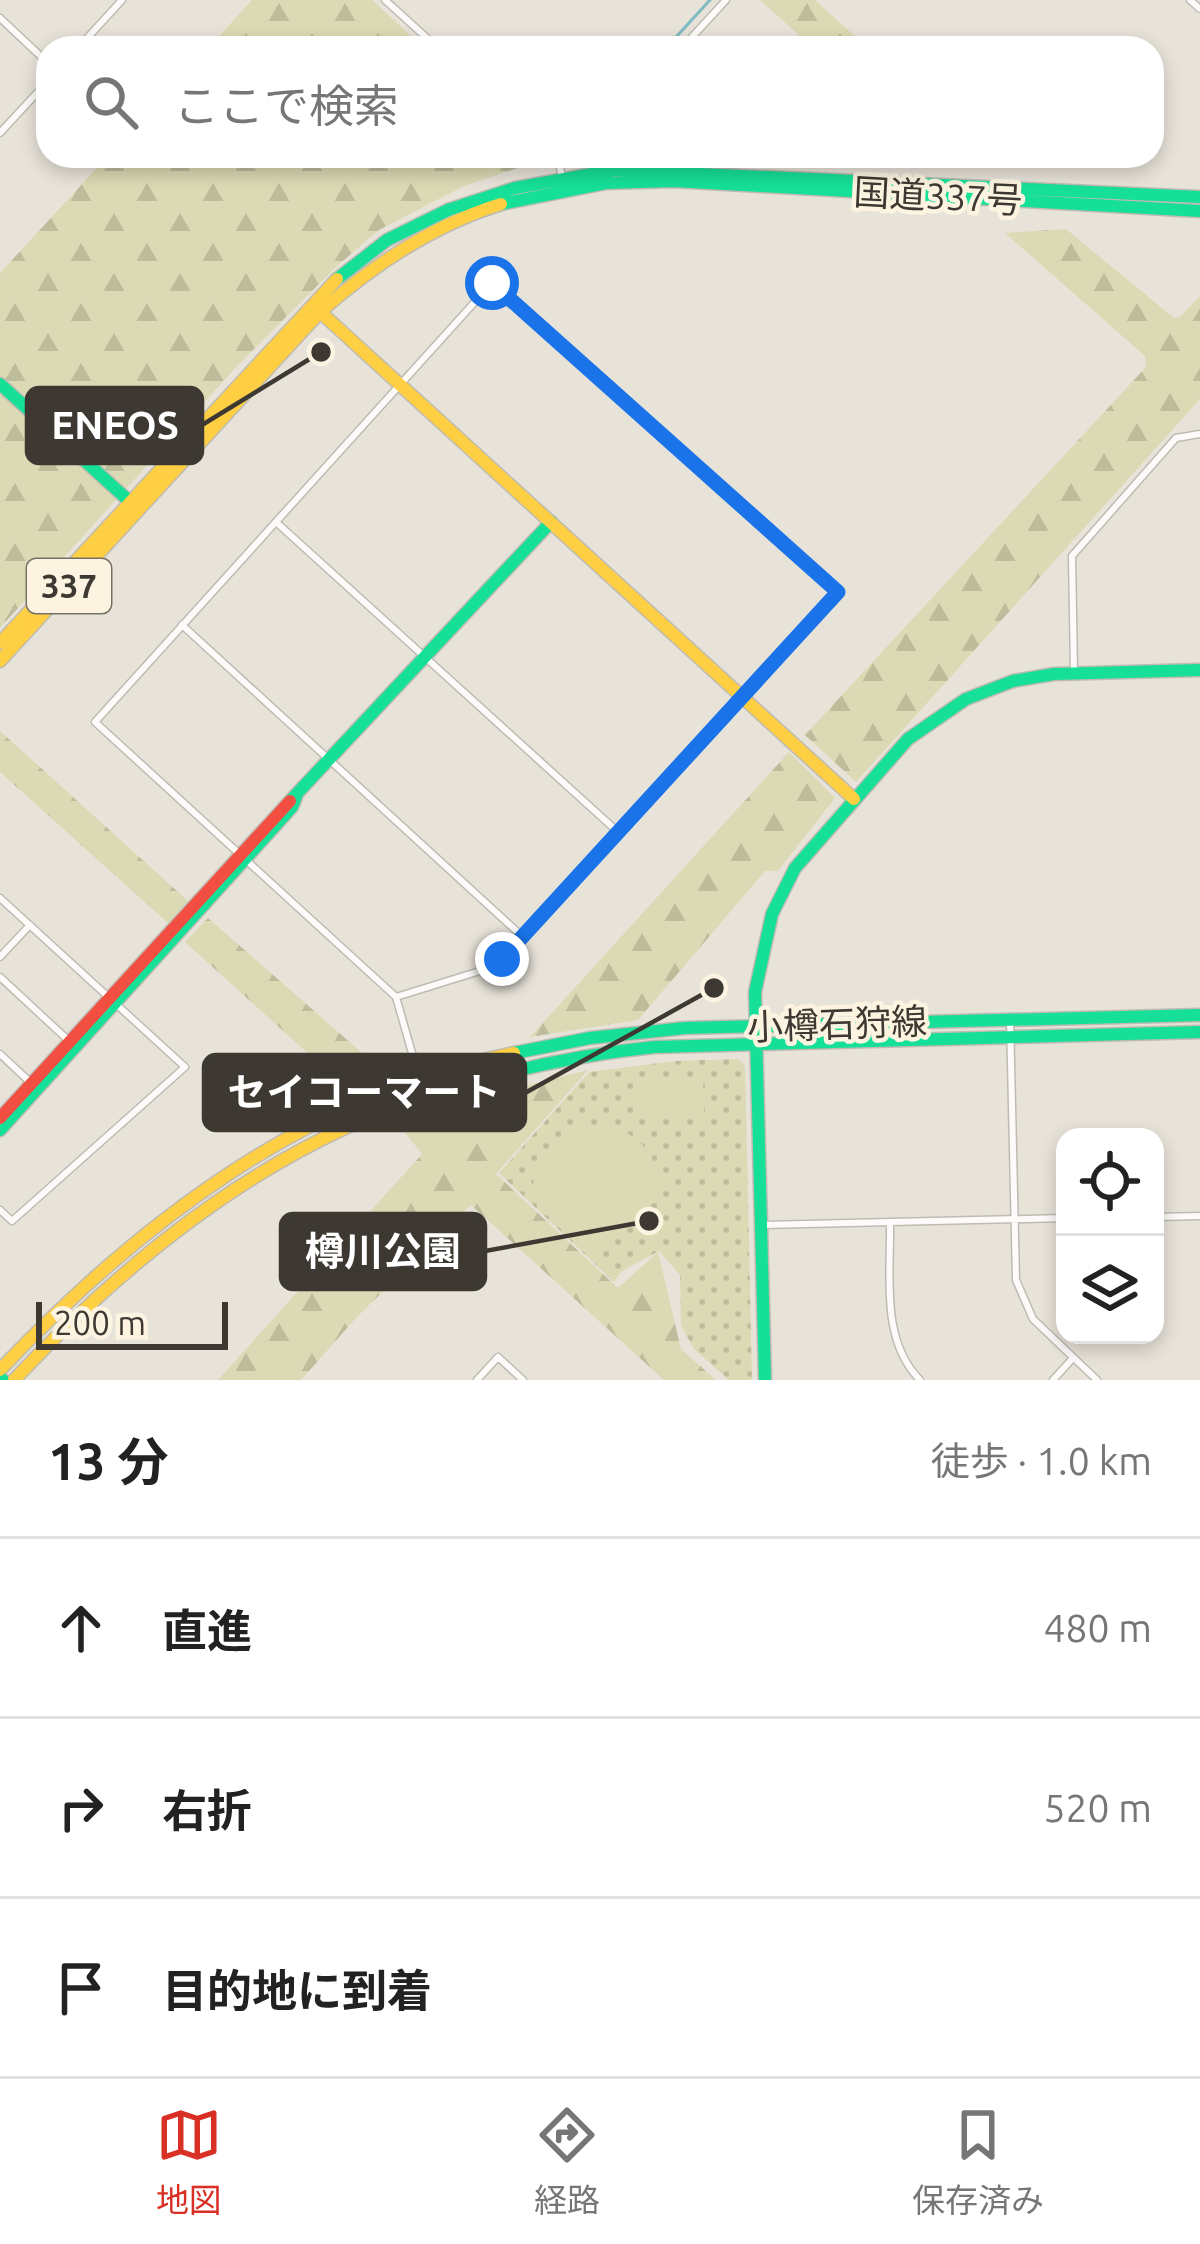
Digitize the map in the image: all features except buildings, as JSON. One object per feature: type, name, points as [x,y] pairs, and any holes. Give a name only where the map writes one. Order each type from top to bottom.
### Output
[{"type":"main road","name":"国道337号","points":[[0,643],[364,256],[465,203],[563,182],[668,170],[1200,197]]},
{"type":"main road","name":"国道337号","points":[[563,182],[673,181],[1200,211]]},
{"type":"main road","points":[[316,307],[854,799]]},
{"type":"main road","points":[[0,384],[134,505]]},
{"type":"main road","name":"国道337号","points":[[0,662],[134,505]]},
{"type":"main road","points":[[0,1118],[551,522]]},
{"type":"main road","points":[[765,1380],[758,967],[772,914],[795,868],[908,739],[950,707],[1013,681],[1074,672],[1200,670]]},
{"type":"main road","name":"小樽石狩線","points":[[1,1376],[41,1323],[115,1253],[202,1187],[312,1124],[421,1079],[589,1038],[756,1025],[1200,1015]]},
{"type":"main road","name":"小樽石狩線","points":[[14,1380],[104,1286],[173,1229],[294,1152],[424,1096],[585,1055],[674,1045],[1200,1032]]},
{"type":"main road","points":[[0,1130],[35,1085]]},
{"type":"street","points":[[89,36],[122,0]]},
{"type":"street","points":[[385,0],[425,36]]},
{"type":"street","points":[[693,36],[726,0]]},
{"type":"street","points":[[1190,0],[1200,9]]},
{"type":"street","points":[[0,18],[36,52]]},
{"type":"street","points":[[0,134],[36,94]]},
{"type":"street","points":[[560,168],[563,182]]},
{"type":"street","points":[[396,998],[489,970],[838,592],[492,283],[95,722],[396,998],[424,1096]]},
{"type":"street","points":[[1074,672],[1072,556],[1176,438],[1200,434]]},
{"type":"street","points":[[276,522],[618,832]]},
{"type":"street","points":[[182,626],[523,937]]},
{"type":"street","points":[[0,898],[185,1067],[12,1221],[0,1210]]},
{"type":"street","points":[[0,957],[30,925]]},
{"type":"street","points":[[0,977],[73,1044]]},
{"type":"street","points":[[1010,1019],[1015,1267],[1020,1293],[1033,1319],[1097,1380]]},
{"type":"street","points":[[0,1054],[35,1085]]},
{"type":"street","points":[[1164,1217],[1200,1216]]},
{"type":"street","points":[[761,1225],[1056,1218]]},
{"type":"street","points":[[890,1222],[892,1327],[905,1361],[920,1380]]},
{"type":"street","points":[[478,1380],[497,1357],[523,1380]]},
{"type":"street","points":[[1053,1380],[1073,1358]]},
{"type":"green space","points":[[252,0],[372,0],[411,36],[219,36]]},
{"type":"green space","points":[[760,0],[815,0],[855,36],[800,36]]},
{"type":"green space","points":[[97,168],[517,168],[464,186],[379,230],[336,267],[239,364],[0,628],[0,273]]},
{"type":"green space","points":[[1066,229],[1174,318],[1200,296],[1200,399],[856,782],[805,735],[1146,367],[1145,356],[1005,233]]},
{"type":"green space","points":[[0,731],[188,901],[168,923],[0,772]]},
{"type":"green space","points":[[789,752],[835,798],[778,871],[765,871],[638,1020],[530,1037]]},
{"type":"green space","points":[[208,918],[377,1066],[395,1062],[403,1077],[355,1096],[185,942]]},
{"type":"green space","points":[[738,1059],[745,1065],[752,1380],[729,1380],[693,1348],[681,1325],[680,1275],[659,1251],[622,1271],[614,1282],[499,1173],[589,1072]]},
{"type":"green space","points":[[588,1070],[496,1174],[618,1288],[658,1252],[681,1349],[716,1380],[664,1380],[471,1205],[356,1318],[301,1380],[218,1380],[422,1154],[398,1124],[421,1116],[435,1126],[454,1121],[458,1103]]},
{"type":"green space","points":[[703,1077],[704,1117],[636,1118],[635,1079]]},
{"type":"green space","points":[[588,1125],[617,1129],[640,1142],[655,1163],[661,1191],[604,1252],[594,1253],[533,1198],[536,1172],[546,1151],[564,1135]]},
{"type":"waterway","points":[[677,36],[710,0]]},
{"type":"traffic: fast","points":[[337,279],[387,240],[448,210],[515,188],[614,170],[1200,197]]},
{"type":"traffic: fast","points":[[501,204],[606,183],[673,181],[1200,211]]},
{"type":"traffic: fast","points":[[0,384],[129,501]]},
{"type":"traffic: fast","points":[[290,801],[551,522]]},
{"type":"traffic: fast","points":[[765,1380],[755,992],[772,914],[795,868],[908,739],[966,699],[1013,681],[1054,674],[1200,670]]},
{"type":"traffic: fast","points":[[0,1130],[292,807],[296,797]]},
{"type":"traffic: fast","points":[[514,1053],[590,1038],[685,1028],[1200,1015]]},
{"type":"traffic: fast","points":[[446,1089],[550,1063],[655,1047],[1200,1032]]},
{"type":"traffic: fast","points":[[0,1377],[3,1380]]},
{"type":"traffic: slow","points":[[0,661],[320,312],[405,248],[501,204]]},
{"type":"traffic: slow","points":[[0,643],[337,279]]},
{"type":"traffic: slow","points":[[317,309],[854,799]]},
{"type":"traffic: slow","points":[[0,1370],[111,1264],[233,1171],[367,1099],[439,1072],[514,1053]]},
{"type":"traffic: slow","points":[[14,1380],[108,1288],[211,1206],[323,1138],[446,1089]]},
{"type":"traffic: jam","points":[[0,1118],[290,801]]},
{"type":"place","name":"ENEOS","points":[[321,352]]},
{"type":"place","name":"セイコーマート","points":[[714,988]]},
{"type":"place","name":"樽川公園","points":[[649,1221]]},
{"type":"route","points":[[492,283],[838,592],[502,959]]}]
